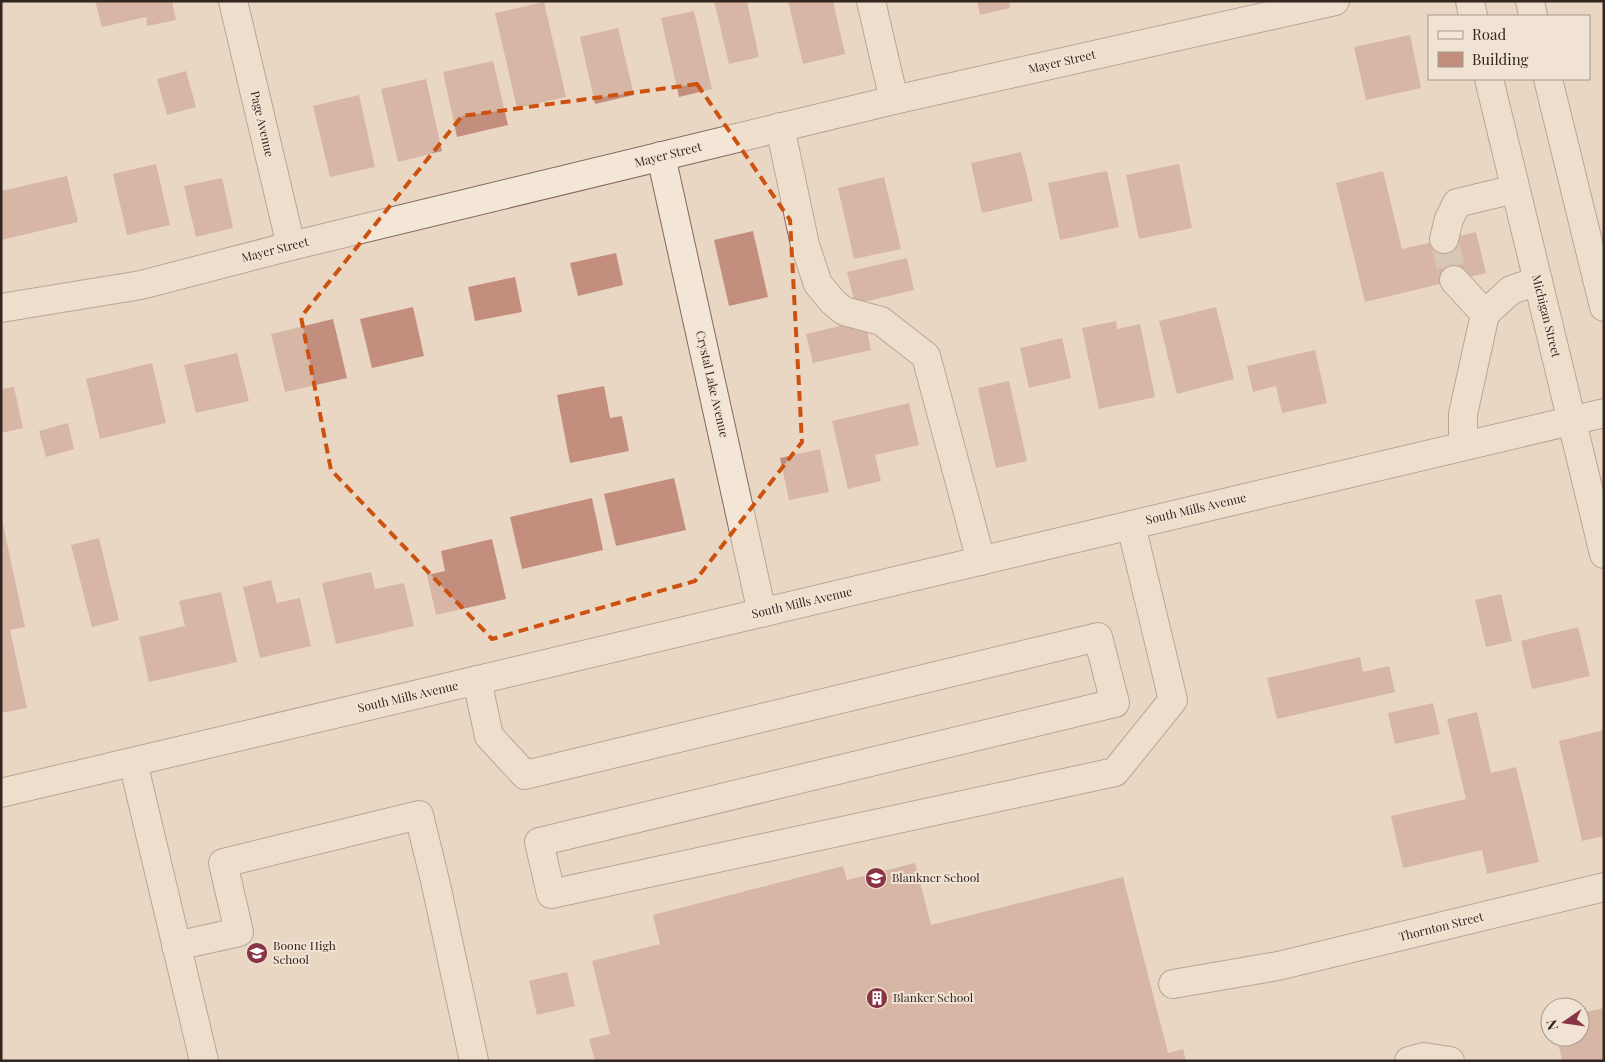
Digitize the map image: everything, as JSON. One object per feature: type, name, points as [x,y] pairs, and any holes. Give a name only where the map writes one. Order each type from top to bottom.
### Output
[{"type":"street","name":"Page Avenue","points":[[233,1],[291,246]]},
{"type":"street","points":[[871,1],[894,100]]},
{"type":"street","name":"Mayer Street","points":[[1,308],[141,285],[291,246],[894,100],[1335,1]]},
{"type":"street","points":[[1470,1],[1474,15]]},
{"type":"street","points":[[1530,1],[1534,15]]},
{"type":"street","name":"Michigan Street","points":[[1489,80],[1604,554]]},
{"type":"street","points":[[1548,80],[1604,307]]},
{"type":"street","points":[[780,128],[805,244],[818,284],[833,302],[844,311],[881,321],[926,356],[981,561]]},
{"type":"street","name":"Crystal Lake Avenue","points":[[661,156],[762,613]]},
{"type":"street","points":[[1444,239],[1449,220],[1457,203],[1515,189]]},
{"type":"street","points":[[1454,280],[1485,314]]},
{"type":"street","points":[[1463,446],[1463,414],[1485,314],[1512,290],[1538,281]]},
{"type":"street","name":"South Mills Avenue","points":[[1,793],[1604,413]]},
{"type":"street","points":[[477,680],[488,736],[525,775],[1098,637],[1115,702],[539,842],[551,894],[1115,772],[1173,700],[1131,525]]},
{"type":"street","points":[[133,762],[204,1061]]},
{"type":"street","points":[[176,946],[239,932],[223,863],[419,815],[474,1061]]},
{"type":"street","name":"Thornton Street","points":[[1173,984],[1278,966],[1604,887]]},
{"type":"street","points":[[1409,1061],[1424,1057],[1450,1061]]},
{"type":"highlighted area","points":[[697,84],[790,220],[802,442],[695,581],[492,639],[331,470],[301,317],[462,116]]},
{"type":"building","points":[[95,1],[172,1],[176,20],[147,26],[146,17],[102,27]]},
{"type":"building","points":[[714,1],[747,1],[759,57],[729,64]]},
{"type":"building","points":[[788,1],[833,1],[845,54],[803,64]]},
{"type":"building","points":[[977,1],[1009,1],[1010,8],[980,15]]},
{"type":"building","points":[[544,2],[566,97],[517,108],[495,13]]},
{"type":"building","points":[[694,11],[712,89],[679,97],[661,18]]},
{"type":"building","points":[[618,28],[634,95],[595,104],[580,37]]},
{"type":"building","points":[[1410,35],[1421,88],[1366,100],[1354,47]]},
{"type":"building","points":[[493,61],[508,125],[457,137],[443,72]]},
{"type":"building","points":[[186,71],[196,107],[167,115],[157,79]]},
{"type":"building","points":[[426,79],[442,151],[398,162],[381,89]]},
{"type":"building","points":[[359,95],[375,167],[330,177],[313,106]]},
{"type":"building","points":[[1021,152],[1033,201],[982,213],[971,163]]},
{"type":"building","points":[[156,164],[170,225],[127,235],[113,174]]},
{"type":"building","points":[[1179,164],[1192,228],[1139,239],[1126,175]]},
{"type":"building","points":[[1107,171],[1119,227],[1060,240],[1048,183]]},
{"type":"building","points":[[1383,171],[1402,249],[1476,232],[1486,273],[1365,302],[1336,183]]},
{"type":"building","points":[[67,176],[78,222],[1,240],[1,191]]},
{"type":"building","points":[[884,177],[901,249],[854,259],[838,188]]},
{"type":"building","points":[[222,178],[233,228],[196,237],[184,186]]},
{"type":"building","points":[[753,231],[768,297],[729,306],[714,240]]},
{"type":"building","points":[[616,253],[623,285],[578,296],[570,263]]},
{"type":"building","points":[[907,258],[914,290],[855,304],[847,272]]},
{"type":"building","points":[[515,277],[522,312],[475,321],[468,287]]},
{"type":"building","points":[[413,307],[424,356],[372,368],[360,319]]},
{"type":"building","points":[[1216,307],[1234,379],[1177,394],[1159,321]]},
{"type":"building","points":[[333,319],[347,378],[285,392],[271,334]]},
{"type":"building","points":[[865,320],[871,350],[813,363],[806,334]]},
{"type":"building","points":[[1116,321],[1117,329],[1140,324],[1155,397],[1099,409],[1082,328]]},
{"type":"building","points":[[1062,338],[1071,378],[1029,388],[1020,348]]},
{"type":"building","points":[[1315,350],[1327,403],[1282,413],[1276,386],[1253,392],[1247,366]]},
{"type":"building","points":[[237,353],[249,401],[196,413],[184,365]]},
{"type":"building","points":[[152,363],[166,423],[100,439],[86,379]]},
{"type":"building","points":[[1009,381],[1027,461],[996,468],[978,388]]},
{"type":"building","points":[[604,386],[610,418],[622,416],[629,451],[570,463],[557,395]]},
{"type":"building","points":[[14,387],[23,428],[1,433],[1,389]]},
{"type":"building","points":[[909,403],[919,445],[875,455],[881,481],[848,489],[832,421]]},
{"type":"building","points":[[68,423],[74,449],[46,457],[39,431]]},
{"type":"building","points":[[820,449],[829,492],[789,500],[780,458]]},
{"type":"building","points":[[674,478],[686,530],[616,546],[604,494]]},
{"type":"building","points":[[592,498],[603,550],[522,569],[510,517]]},
{"type":"building","points":[[1,515],[25,627],[10,630],[27,708],[1,713]]},
{"type":"building","points":[[99,538],[119,620],[92,627],[71,545]]},
{"type":"building","points":[[492,539],[506,599],[436,615],[427,575],[445,571],[441,551]]},
{"type":"building","points":[[371,572],[375,589],[404,583],[414,626],[336,644],[322,583]]},
{"type":"building","points":[[271,580],[277,603],[300,598],[311,646],[260,658],[243,587]]},
{"type":"building","points":[[221,592],[237,662],[149,682],[139,637],[185,626],[179,601]]},
{"type":"building","points":[[1501,594],[1512,641],[1486,647],[1475,600]]},
{"type":"building","points":[[1578,627],[1590,676],[1532,689],[1521,641]]},
{"type":"building","points":[[1360,657],[1363,672],[1389,666],[1395,692],[1277,719],[1267,678]]},
{"type":"building","points":[[1433,703],[1440,734],[1395,744],[1388,713]]},
{"type":"building","points":[[1477,712],[1491,773],[1516,767],[1539,862],[1487,874],[1482,850],[1403,868],[1391,816],[1466,799],[1447,719]]},
{"type":"building","points":[[1604,730],[1604,836],[1582,841],[1559,741]]},
{"type":"building","name":"Blanker School","points":[[915,863],[931,925],[1123,877],[1168,1053],[1183,1049],[1186,1061],[595,1061],[589,1039],[610,1034],[592,961],[660,944],[653,915],[843,866],[847,880]]},
{"type":"building","points":[[567,972],[575,1006],[537,1015],[529,981]]},
{"type":"building","points":[[1604,1008],[1604,1061],[1562,1061],[1559,1047],[1590,1047],[1590,1011]]},
{"type":"tunnel","points":[[1444,239],[1454,280]]},
{"type":"place","name":"Blankner School","points":[[876,878]]},
{"type":"place","name":"Boone High School","points":[[257,953]]},
{"type":"place","name":"Blanker School","points":[[877,998]]}]
